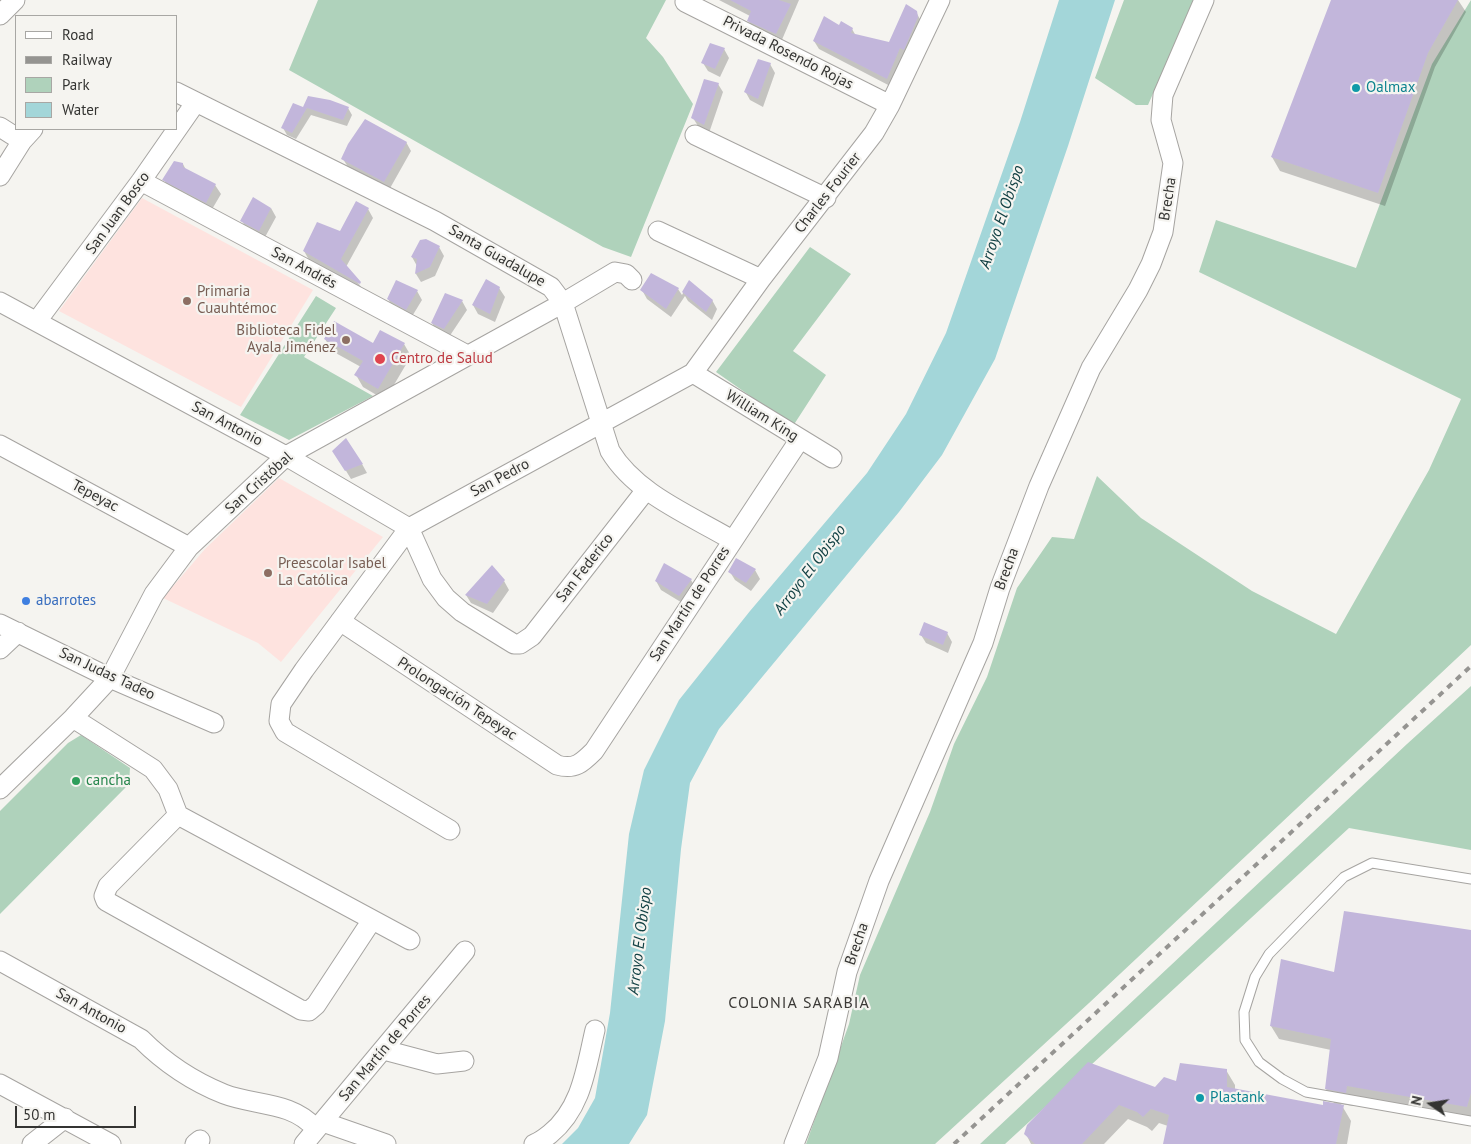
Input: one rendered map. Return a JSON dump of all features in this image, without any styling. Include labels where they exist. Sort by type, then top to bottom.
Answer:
[{"type":"street","points":[[0,15],[15,0]]},
{"type":"street","name":"Brecha","points":[[794,1144],[828,1058],[847,972],[879,881],[983,643],[1000,588],[1039,486],[1091,368],[1138,290],[1163,232],[1173,163],[1161,120],[1160,108],[1163,95],[1204,0]]},
{"type":"street","name":"Charles Fourier","points":[[693,373],[761,279],[826,198],[874,133],[890,105],[937,1]]},
{"type":"street","name":"Privada Rosendo Rojas","points":[[685,2],[890,105]]},
{"type":"street","name":"Santa Guadalupe","points":[[178,93],[435,221],[551,287],[563,303],[610,451],[618,463],[646,490],[732,540]]},
{"type":"street","name":"San Juan Bosco","points":[[178,128],[196,102]]},
{"type":"street","points":[[0,127],[28,135],[0,176]]},
{"type":"street","name":"San Juan Bosco","points":[[37,321],[177,130]]},
{"type":"street","points":[[695,135],[826,198]]},
{"type":"street","name":"San Andrés","points":[[141,181],[467,355]]},
{"type":"street","points":[[658,231],[761,279]]},
{"type":"street","name":"San Cristóbal","points":[[0,789],[73,718],[110,678],[154,594],[190,547],[286,456],[563,303],[615,272],[626,274],[632,280]]},
{"type":"street","name":"San Antonio","points":[[0,302],[286,456],[408,528]]},
{"type":"street","name":"San Pedro","points":[[450,830],[285,732],[279,721],[281,704],[408,528],[693,373]]},
{"type":"street","name":"William King","points":[[693,373],[832,458]]},
{"type":"street","name":"San Martín de Porres","points":[[576,766],[594,750],[800,439]]},
{"type":"street","name":"Tepeyac","points":[[0,444],[190,547]]},
{"type":"street","name":"San Federico","points":[[408,528],[432,579],[446,598],[462,612],[508,642],[520,644],[532,636],[646,490]]},
{"type":"street","name":"Prolongación Tepeyac","points":[[340,621],[557,765],[568,768],[576,766]]},
{"type":"street","name":"San Judas Tadeo","points":[[0,624],[110,678],[214,723]]},
{"type":"street","points":[[0,649],[18,632]]},
{"type":"street","points":[[73,718],[153,769],[168,789],[178,815],[410,940]]},
{"type":"street","points":[[178,815],[108,886],[104,896],[106,901],[301,1010],[309,1011],[316,1005],[372,920]]},
{"type":"street","name":"San Martín de Porres","points":[[314,1135],[465,951]]},
{"type":"street","name":"San Antonio","points":[[0,960],[141,1039],[156,1054],[178,1069],[225,1094],[295,1112],[307,1119],[314,1135],[386,1144]]},
{"type":"street","points":[[534,1144],[558,1127],[572,1109],[582,1086],[595,1030]]},
{"type":"street","points":[[384,1050],[437,1064],[464,1061]]},
{"type":"street","points":[[0,1084],[111,1144]]},
{"type":"street","points":[[32,1144],[65,1118]]},
{"type":"lane","points":[[1471,878],[1372,863],[1344,877],[1268,954],[1255,977],[1244,1012],[1245,1040],[1259,1062],[1282,1079],[1306,1092],[1471,1121]]},
{"type":"shaded area","name":"Primaria Cuauhtémoc","points":[[142,198],[313,290],[241,407],[59,311]]},
{"type":"shaded area","name":"Preescolar Isabel La Católica","points":[[279,478],[383,537],[281,662],[258,643],[163,598],[205,549]]},
{"type":"green space","points":[[318,0],[666,0],[646,38],[663,57],[693,104],[631,257],[603,247],[289,70]]},
{"type":"green space","points":[[1124,0],[1194,0],[1148,105],[1136,105],[1095,78]]},
{"type":"green space","points":[[1471,0],[1471,645],[1089,1003],[935,1144],[806,1144],[849,1024],[860,975],[930,812],[954,744],[987,677],[1017,588],[1052,537],[1074,539],[1097,476],[1141,518],[1252,591],[1336,634],[1429,470],[1461,399],[1199,272],[1216,220],[1356,268],[1432,64]]},
{"type":"green space","points":[[810,247],[851,274],[793,351],[826,375],[793,426],[716,372]]},
{"type":"green space","points":[[316,296],[336,308],[304,357],[373,396],[289,440],[240,415]]},
{"type":"green space","points":[[1471,686],[1471,850],[1349,828],[1005,1144],[980,1144],[1407,744]]},
{"type":"green space","points":[[81,735],[130,768],[129,784],[0,914],[0,811],[68,743]]},
{"type":"water","name":"Arroyo El Obispo","points":[[1059,0],[1115,0],[1068,146],[995,359],[942,455],[899,512],[719,729],[690,783],[681,849],[665,1021],[647,1115],[629,1144],[562,1144],[578,1128],[595,1098],[610,1013],[629,834],[644,770],[679,700],[750,611],[867,473],[906,414],[946,333],[1020,122]]},
{"type":"building","points":[[730,0],[779,0],[791,4],[776,34],[747,21],[751,11]]},
{"type":"building","name":"Oalmax","points":[[1331,0],[1458,0],[1428,53],[1378,193],[1271,157]]},
{"type":"building","points":[[906,4],[917,11],[918,17],[904,50],[900,48],[887,79],[813,41],[824,16],[839,25],[841,21],[853,28],[851,33],[889,42]]},
{"type":"building","points":[[710,43],[725,48],[715,69],[701,63]]},
{"type":"building","points":[[758,59],[771,63],[758,99],[744,92]]},
{"type":"building","points":[[704,79],[719,83],[704,125],[691,118]]},
{"type":"building","points":[[308,96],[330,100],[349,107],[343,120],[307,108],[292,133],[281,128],[293,103],[303,107]]},
{"type":"building","points":[[365,119],[407,142],[384,182],[341,159],[348,144]]},
{"type":"building","points":[[174,161],[183,163],[183,167],[216,184],[206,203],[162,180]]},
{"type":"building","points":[[253,197],[271,208],[259,231],[240,221]]},
{"type":"building","points":[[356,201],[369,208],[341,259],[361,282],[360,284],[303,251],[317,222],[340,231]]},
{"type":"building","points":[[426,239],[440,246],[430,267],[415,274],[417,259],[411,257],[420,240]]},
{"type":"building","points":[[651,273],[679,288],[666,309],[640,290]]},
{"type":"building","points":[[486,279],[500,287],[490,314],[472,305]]},
{"type":"building","points":[[396,280],[418,290],[406,310],[387,299]]},
{"type":"building","points":[[689,280],[713,300],[706,312],[682,292]]},
{"type":"building","points":[[445,293],[463,300],[444,329],[431,323]]},
{"type":"building","name":"Centro de Salud","points":[[334,321],[373,343],[380,330],[405,343],[378,389],[354,375],[363,361],[324,339]]},
{"type":"building","points":[[346,438],[363,464],[345,471],[332,451]]},
{"type":"building","points":[[736,558],[756,569],[746,583],[728,572]]},
{"type":"building","points":[[664,563],[692,579],[679,596],[655,581]]},
{"type":"building","points":[[492,565],[505,580],[487,604],[465,595]]},
{"type":"building","points":[[924,622],[948,632],[943,645],[919,635]]},
{"type":"building","points":[[1344,911],[1471,930],[1471,1093],[1467,1107],[1347,1086],[1346,1093],[1325,1089],[1331,1039],[1270,1026],[1281,959],[1334,972]]},
{"type":"building","points":[[1088,1062],[1155,1087],[1164,1077],[1176,1081],[1180,1063],[1227,1069],[1227,1087],[1323,1105],[1323,1101],[1344,1105],[1336,1144],[1163,1144],[1169,1115],[1151,1109],[1143,1117],[1137,1112],[1119,1105],[1082,1144],[1035,1144],[1024,1134],[1027,1125]]},
{"type":"railway","points":[[954,1144],[1471,666]]},
{"type":"place","name":"Oalmax","points":[[1356,88]]},
{"type":"place","name":"Primaria Cuauhtémoc","points":[[187,301]]},
{"type":"place","name":"Biblioteca Fidel Ayala Jiménez","points":[[346,340]]},
{"type":"place","name":"Centro de Salud","points":[[380,359]]},
{"type":"place","name":"Preescolar Isabel La Católica","points":[[268,573]]},
{"type":"place","name":"abarrotes","points":[[26,601]]},
{"type":"place","name":"cancha","points":[[76,781]]},
{"type":"place","name":"Plastank","points":[[1200,1098]]},
{"type":"district","name":"COLONIA SARABIA","points":[[799,1003]]}]
